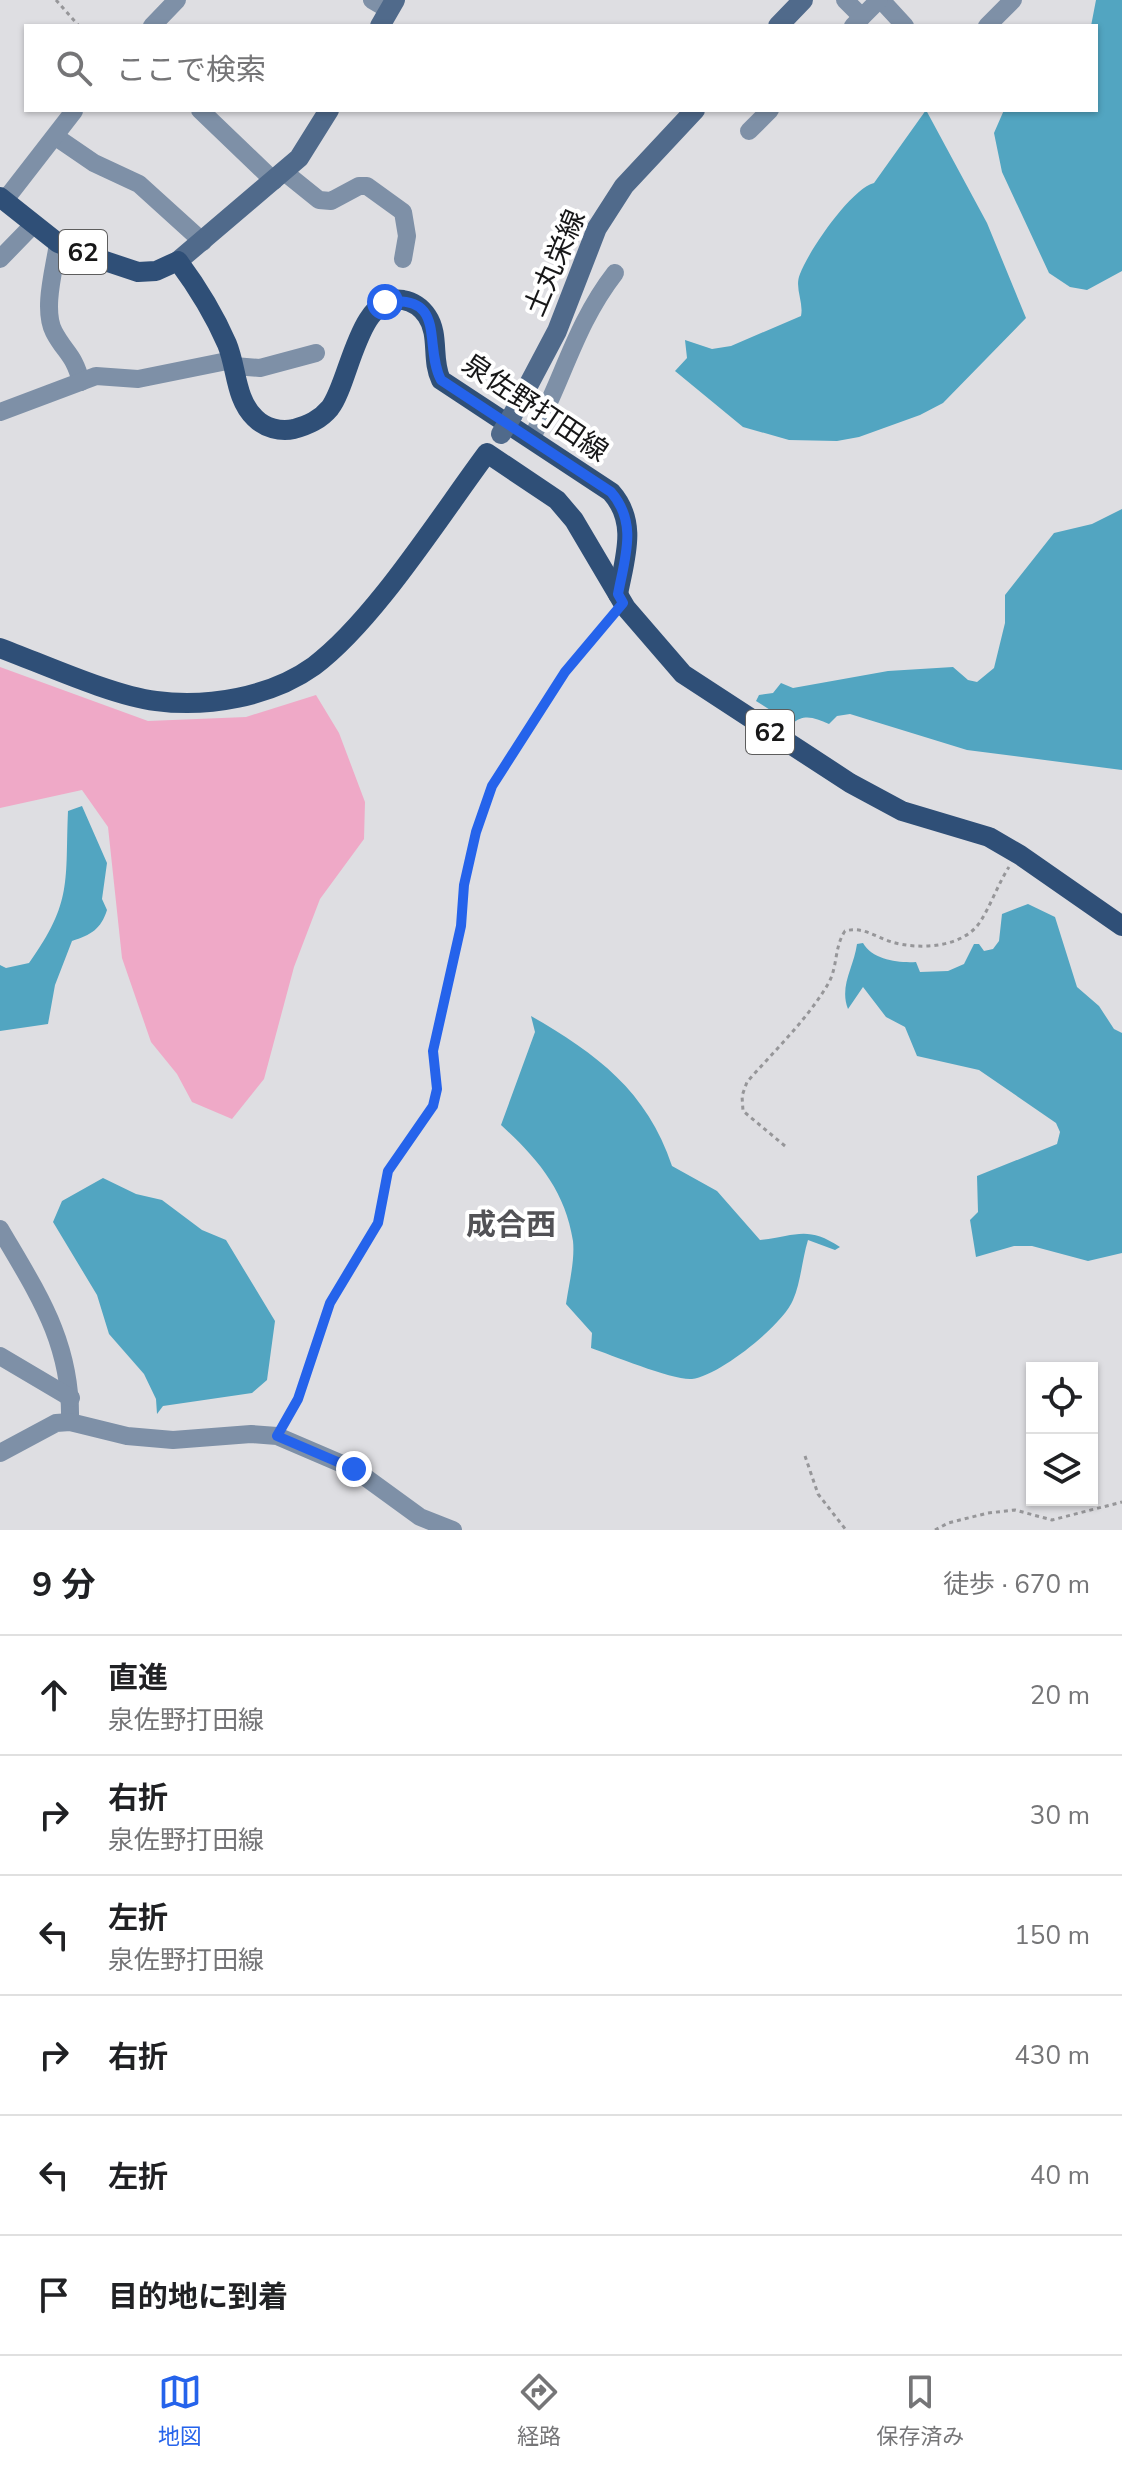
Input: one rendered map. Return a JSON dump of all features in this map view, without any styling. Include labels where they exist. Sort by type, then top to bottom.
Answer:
[{"type":"main road","points":[[780,24],[803,0]]},
{"type":"main road","points":[[178,261],[299,158],[328,112]]},
{"type":"main road","name":"土丸栄線","points":[[487,453],[512,416],[557,331],[597,228],[624,186],[693,112]]},
{"type":"main road","name":"62","points":[[2,198],[58,243],[138,272],[156,271],[178,261]]},
{"type":"main road","name":"泉佐野打田線","points":[[178,261],[204,295],[233,363],[242,398],[255,418],[285,431],[316,421],[338,393],[369,318],[385,302],[400,300],[417,304],[429,318],[434,332],[435,368],[441,380],[611,492],[621,503],[628,520],[621,599]]},
{"type":"main road","points":[[0,648],[152,701],[187,704],[225,700],[288,680],[313,666],[347,635],[386,589],[487,453]]},
{"type":"main road","name":"62","points":[[487,453],[557,500],[574,520],[621,599],[683,674],[850,783],[902,811],[989,837],[1122,926]]},
{"type":"street","points":[[154,24],[177,0]]},
{"type":"street","points":[[845,0],[858,21],[880,0],[903,24]]},
{"type":"street","points":[[989,24],[1008,2]]},
{"type":"street","points":[[2,198],[56,137],[73,112]]},
{"type":"street","points":[[202,112],[278,176],[319,200],[331,201],[359,186],[367,186],[403,212],[407,236],[403,259]]},
{"type":"street","points":[[749,131],[768,112]]},
{"type":"street","points":[[56,137],[94,163],[139,184],[203,242]]},
{"type":"street","points":[[0,259],[33,225]]},
{"type":"street","points":[[58,243],[49,318],[54,333],[75,359],[81,382]]},
{"type":"street","points":[[531,439],[553,399],[573,340],[590,305],[615,273]]},
{"type":"street","points":[[0,412],[96,376],[138,379],[233,363],[260,368],[316,353]]},
{"type":"street","points":[[0,1229],[60,1338],[71,1398],[70,1422]]},
{"type":"street","points":[[0,1356],[71,1398]]},
{"type":"street","points":[[0,1453],[56,1423],[70,1422],[127,1436],[173,1440],[251,1434],[277,1436],[354,1469],[420,1517],[453,1530]]},
{"type":"path","points":[[56,0],[77,24]]},
{"type":"path","points":[[277,1436],[298,1399],[330,1303],[378,1223],[388,1171],[433,1106],[437,1089],[433,1051],[461,926],[464,885],[476,832],[492,786],[565,672],[621,599]]},
{"type":"path","points":[[785,1146],[743,1111],[742,1096],[747,1082],[827,986],[837,966],[839,941],[845,931],[857,928],[915,947],[941,945],[973,931],[1017,853]]},
{"type":"path","points":[[805,1456],[818,1494],[846,1530]]},
{"type":"path","points":[[935,1530],[948,1523],[988,1513],[1015,1510],[1052,1520],[1122,1502]]},
{"type":"shaded area","points":[[0,667],[148,721],[246,717],[316,695],[339,733],[365,802],[364,839],[320,899],[294,967],[264,1079],[232,1119],[192,1102],[177,1074],[151,1042],[122,958],[108,827],[82,790],[0,808]]},
{"type":"water","points":[[1096,0],[1122,0],[1122,271],[1087,290],[1070,287],[1049,273],[1002,172],[994,133],[1003,112],[1098,112],[1098,24],[1091,24]]},
{"type":"water","points":[[927,112],[987,223],[1026,318],[943,403],[920,415],[859,437],[837,441],[789,440],[743,427],[675,371],[687,358],[685,340],[712,349],[731,346],[801,316],[798,279],[812,250],[854,196],[874,183]]},
{"type":"water","points":[[1122,509],[1122,770],[967,750],[850,714],[837,716],[829,724],[805,718],[792,724],[756,701],[759,695],[773,693],[781,683],[793,688],[888,671],[953,667],[968,680],[977,682],[994,668],[1005,623],[1005,595],[1054,533],[1092,524]]},
{"type":"water","points":[[82,806],[107,863],[102,899],[107,910],[94,930],[72,941],[55,985],[48,1024],[0,1031],[0,965],[6,968],[29,963],[53,923],[64,890],[68,811]]},
{"type":"water","points":[[1028,904],[1055,917],[1077,987],[1099,1006],[1114,1029],[1122,1033],[1122,1253],[1088,1261],[1032,1246],[1014,1246],[976,1257],[970,1220],[978,1212],[977,1176],[1057,1144],[1060,1132],[1056,1123],[979,1070],[917,1056],[905,1027],[886,1017],[863,987],[848,1009],[846,1001],[846,984],[857,944],[863,943],[867,949],[886,959],[916,962],[920,972],[948,971],[964,964],[974,944],[979,944],[984,951],[993,949],[999,941],[1002,914]]},
{"type":"water","points":[[531,1016],[577,1045],[617,1077],[649,1116],[672,1166],[717,1191],[760,1240],[810,1234],[840,1247],[835,1250],[808,1240],[796,1293],[787,1310],[749,1348],[718,1369],[704,1376],[684,1379],[591,1348],[592,1333],[566,1304],[573,1241],[563,1206],[548,1176],[501,1125],[535,1032]]},
{"type":"water","points":[[103,1178],[136,1194],[162,1200],[202,1230],[226,1240],[275,1321],[267,1380],[252,1393],[163,1406],[157,1414],[156,1399],[144,1374],[109,1334],[97,1295],[53,1222],[62,1201]]},
{"type":"district","name":"成合西","points":[[511,1225]]},
{"type":"route","points":[[354,1469],[277,1436],[298,1399],[314,1343],[330,1303],[378,1223],[388,1171],[433,1106],[437,1089],[433,1051],[461,926],[464,885],[476,832],[492,786],[565,672],[623,603],[618,594],[628,544],[628,520],[621,503],[611,492],[441,380],[435,368],[434,332],[429,318],[417,304],[400,300],[385,302]]}]
